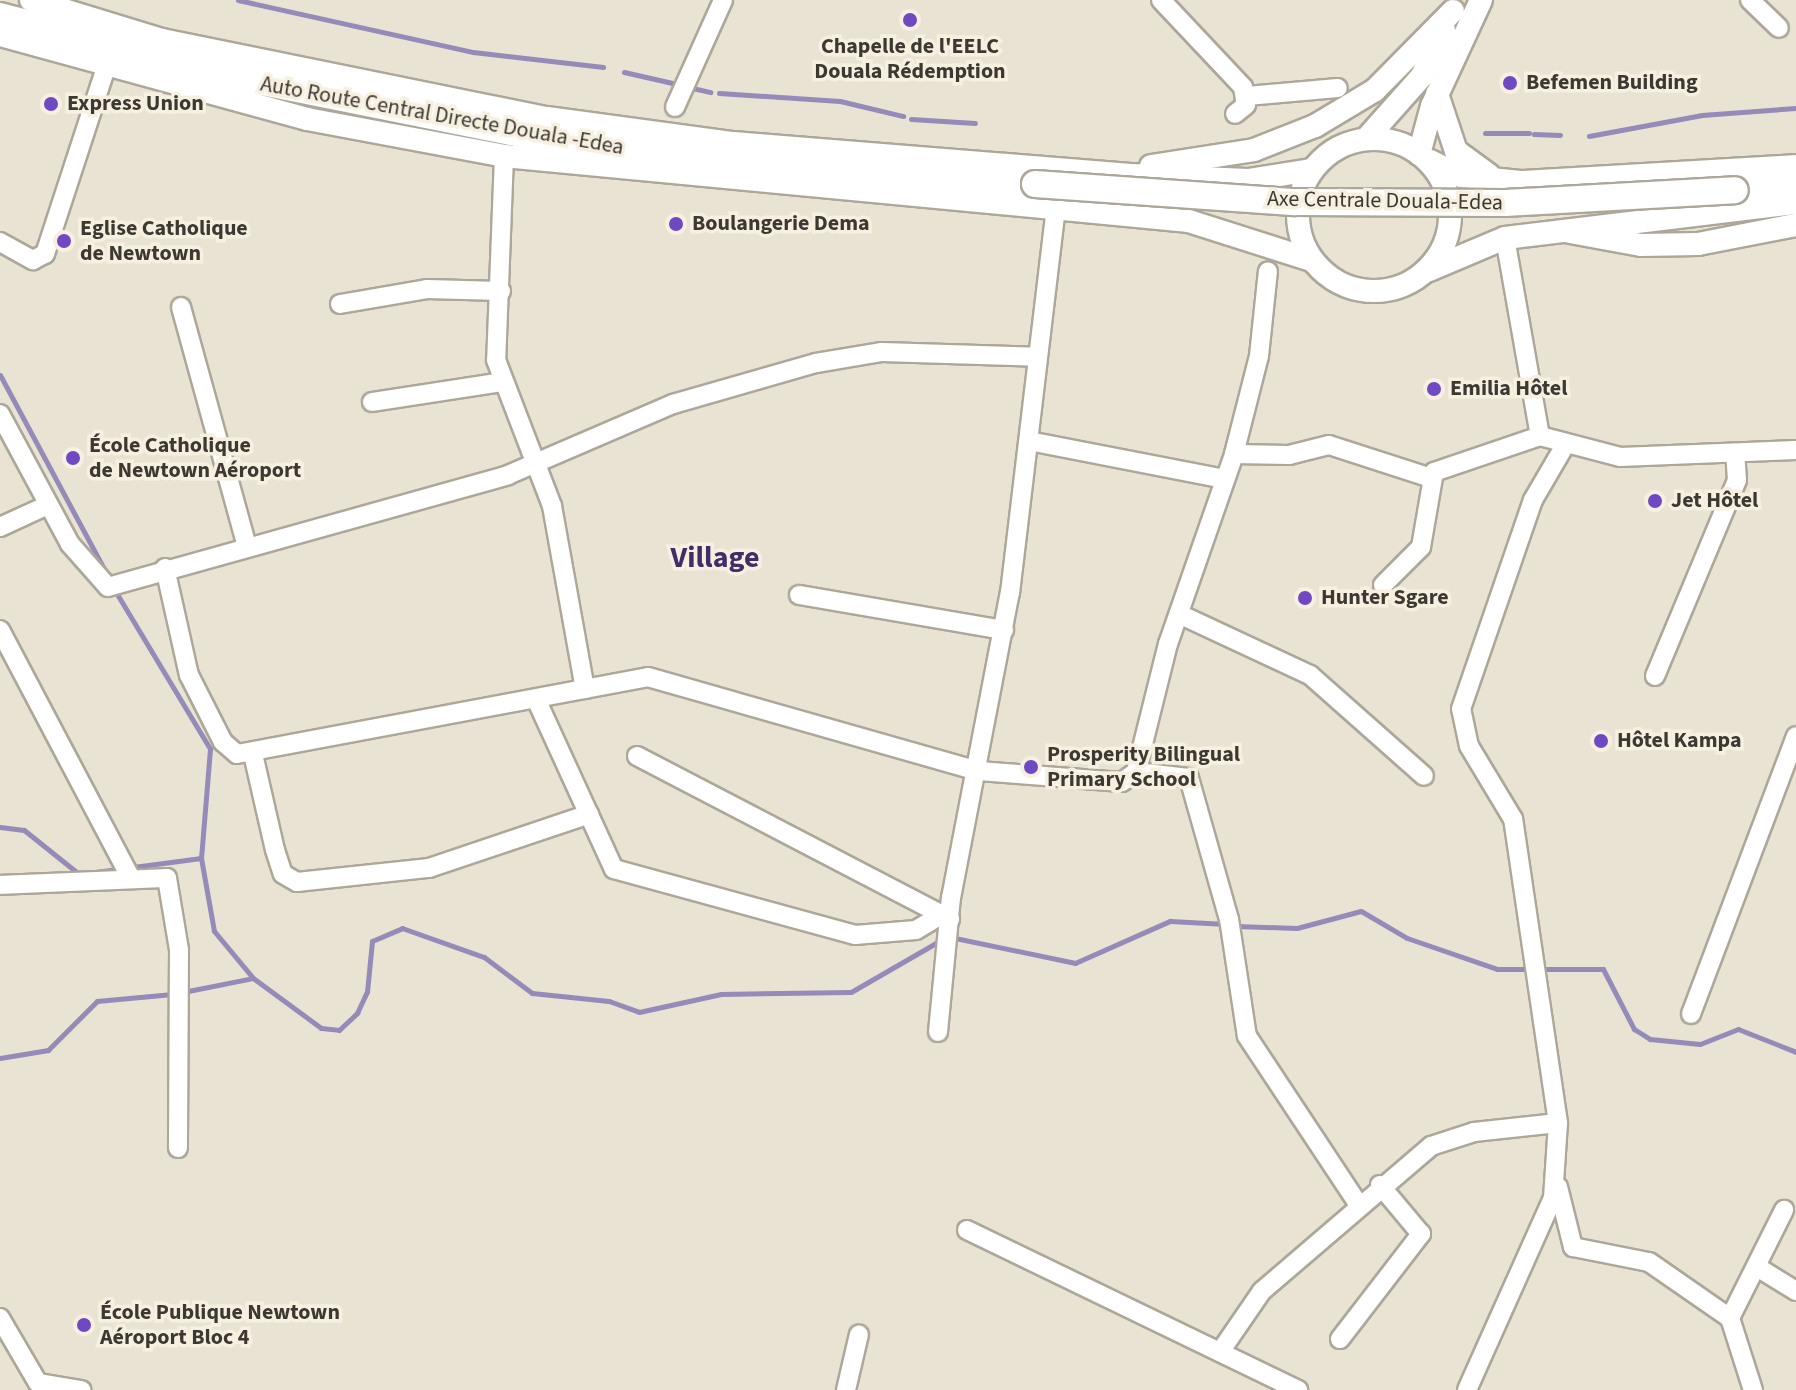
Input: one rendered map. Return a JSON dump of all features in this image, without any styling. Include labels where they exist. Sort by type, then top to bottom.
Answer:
[{"type":"highway","name":"Auto Route Central Directe Douala -Edea","points":[[0,16],[213,72],[550,140],[1035,184]]},
{"type":"highway","name":"Axe Centrale Douala-Edea","points":[[1035,184],[1295,202],[1505,203],[1796,186]]},
{"type":"main road","points":[[31,0],[162,40],[547,118],[733,143],[1110,173],[1248,180],[1312,170]]},
{"type":"main road","points":[[1422,156],[1437,94],[1481,0]]},
{"type":"main road","points":[[1110,173],[1254,150],[1315,126],[1375,90],[1456,6]]},
{"type":"main road","points":[[1311,260],[1297,215],[1312,170],[1336,149],[1366,139],[1422,76],[1456,6]]},
{"type":"main road","points":[[0,35],[106,67],[307,119],[504,156],[1214,225],[1311,260],[1335,281],[1365,291],[1397,288],[1424,272],[1505,238],[1557,229],[1796,203]]},
{"type":"main road","points":[[1437,94],[1456,151],[1505,181]]},
{"type":"main road","points":[[1366,139],[1422,156],[1461,176],[1505,181],[1796,166]]},
{"type":"main road","points":[[1422,156],[1444,184],[1450,215],[1443,246],[1424,272]]},
{"type":"main road","points":[[1557,229],[1611,242],[1683,244],[1796,225]]},
{"type":"street","points":[[675,107],[723,0]]},
{"type":"street","points":[[1161,0],[1247,96]]},
{"type":"street","points":[[1750,0],[1779,28]]},
{"type":"street","points":[[0,242],[33,260],[45,254],[106,67]]},
{"type":"street","points":[[1247,96],[1338,88]]},
{"type":"street","points":[[1235,114],[1247,96]]},
{"type":"street","points":[[504,156],[501,291],[494,344],[502,382],[537,464],[562,547],[585,689]]},
{"type":"street","points":[[938,1032],[949,939],[946,917],[979,771],[1004,630],[1056,210]]},
{"type":"street","points":[[1505,238],[1540,436]]},
{"type":"street","points":[[165,568],[189,675],[229,750],[253,754],[648,677],[678,681],[979,771],[1122,782],[1136,772],[1179,614],[1234,454],[1259,356],[1268,271]]},
{"type":"street","points":[[340,304],[427,289],[501,291]]},
{"type":"street","points":[[181,307],[247,547]]},
{"type":"street","points":[[0,414],[48,505],[99,583],[121,584],[165,568],[537,464],[673,404],[816,363],[882,352],[1037,357]]},
{"type":"street","points":[[372,402],[502,382]]},
{"type":"street","points":[[1383,585],[1421,547],[1431,478],[1438,469],[1540,436],[1564,447],[1635,458],[1796,450]]},
{"type":"street","points":[[1029,441],[1225,479]]},
{"type":"street","points":[[1234,454],[1289,455],[1329,445],[1431,478]]},
{"type":"street","points":[[1564,447],[1533,500],[1461,709],[1469,746],[1513,819],[1558,1123],[1558,1184],[1573,1247],[1649,1262],[1730,1318],[1753,1390]]},
{"type":"street","points":[[1655,676],[1737,480],[1735,454]]},
{"type":"street","points":[[0,527],[48,505]]},
{"type":"street","points":[[799,595],[1004,630]]},
{"type":"street","points":[[1179,614],[1310,675],[1424,776]]},
{"type":"street","points":[[0,630],[131,878]]},
{"type":"street","points":[[536,699],[589,814],[608,866],[707,900],[855,935],[916,930],[946,917]]},
{"type":"street","points":[[1691,1014],[1796,736]]},
{"type":"street","points":[[253,754],[283,874],[297,882],[429,868],[589,814]]},
{"type":"street","points":[[637,756],[946,917]]},
{"type":"street","points":[[1136,772],[1189,778],[1232,930],[1247,1036],[1358,1204]]},
{"type":"street","points":[[0,885],[160,875],[172,886],[180,995],[178,1148]]},
{"type":"street","points":[[1220,1352],[1262,1291],[1380,1185],[1450,1137],[1558,1123]]},
{"type":"street","points":[[1467,1390],[1558,1184]]},
{"type":"street","points":[[1340,1339],[1421,1234],[1380,1185]]},
{"type":"street","points":[[1730,1318],[1784,1210]]},
{"type":"street","points":[[967,1230],[1298,1390]]},
{"type":"street","points":[[1757,1267],[1796,1291]]},
{"type":"street","points":[[0,1318],[38,1386],[81,1390]]},
{"type":"street","points":[[846,1390],[859,1334]]},
{"type":"waterway","points":[[238,0],[473,52],[603,67]]},
{"type":"waterway","points":[[624,72],[677,84]]},
{"type":"waterway","points":[[688,87],[710,92]]},
{"type":"waterway","points":[[719,93],[840,101],[903,116]]},
{"type":"waterway","points":[[1589,136],[1702,115],[1796,108]]},
{"type":"waterway","points":[[911,119],[975,123]]},
{"type":"waterway","points":[[1485,133],[1529,133]]},
{"type":"waterway","points":[[1534,134],[1560,135]]},
{"type":"waterway","points":[[0,375],[106,573]]},
{"type":"waterway","points":[[114,589],[210,749],[201,858],[214,931],[253,978],[321,1028],[339,1030],[357,1013],[367,992],[372,941],[402,928],[484,957],[532,993],[609,1001],[639,1012],[721,994],[851,992],[941,940]]},
{"type":"waterway","points":[[0,827],[24,830],[79,874]]},
{"type":"waterway","points":[[88,873],[201,858]]},
{"type":"waterway","points":[[1236,926],[1297,928],[1361,911],[1407,938],[1497,969],[1603,969],[1634,1029],[1650,1039],[1700,1044],[1738,1029],[1796,1052]]},
{"type":"waterway","points":[[950,937],[1075,963],[1170,921],[1226,924]]},
{"type":"waterway","points":[[183,992],[253,978]]},
{"type":"waterway","points":[[0,1058],[48,1050],[97,1001],[173,994]]},
{"type":"place","name":"Chapelle de l'EELC Douala Rédemption","points":[[910,20]]},
{"type":"place","name":"Befemen Building","points":[[1510,83]]},
{"type":"place","name":"Express Union","points":[[51,104]]},
{"type":"place","name":"Boulangerie Dema","points":[[676,224]]},
{"type":"place","name":"Eglise Catholique de Newtown","points":[[64,241]]},
{"type":"place","name":"Emilia Hôtel","points":[[1434,389]]},
{"type":"place","name":"École Catholique de Newtown Aéroport","points":[[73,458]]},
{"type":"place","name":"Jet Hôtel","points":[[1655,501]]},
{"type":"place","name":"Hunter Sgare","points":[[1305,598]]},
{"type":"place","name":"Hôtel Kampa","points":[[1601,741]]},
{"type":"place","name":"Prosperity Bilingual Primary School","points":[[1031,767]]},
{"type":"place","name":"École Publique Newtown Aéroport Bloc 4","points":[[84,1325]]},
{"type":"district","name":"Village","points":[[715,558]]}]
